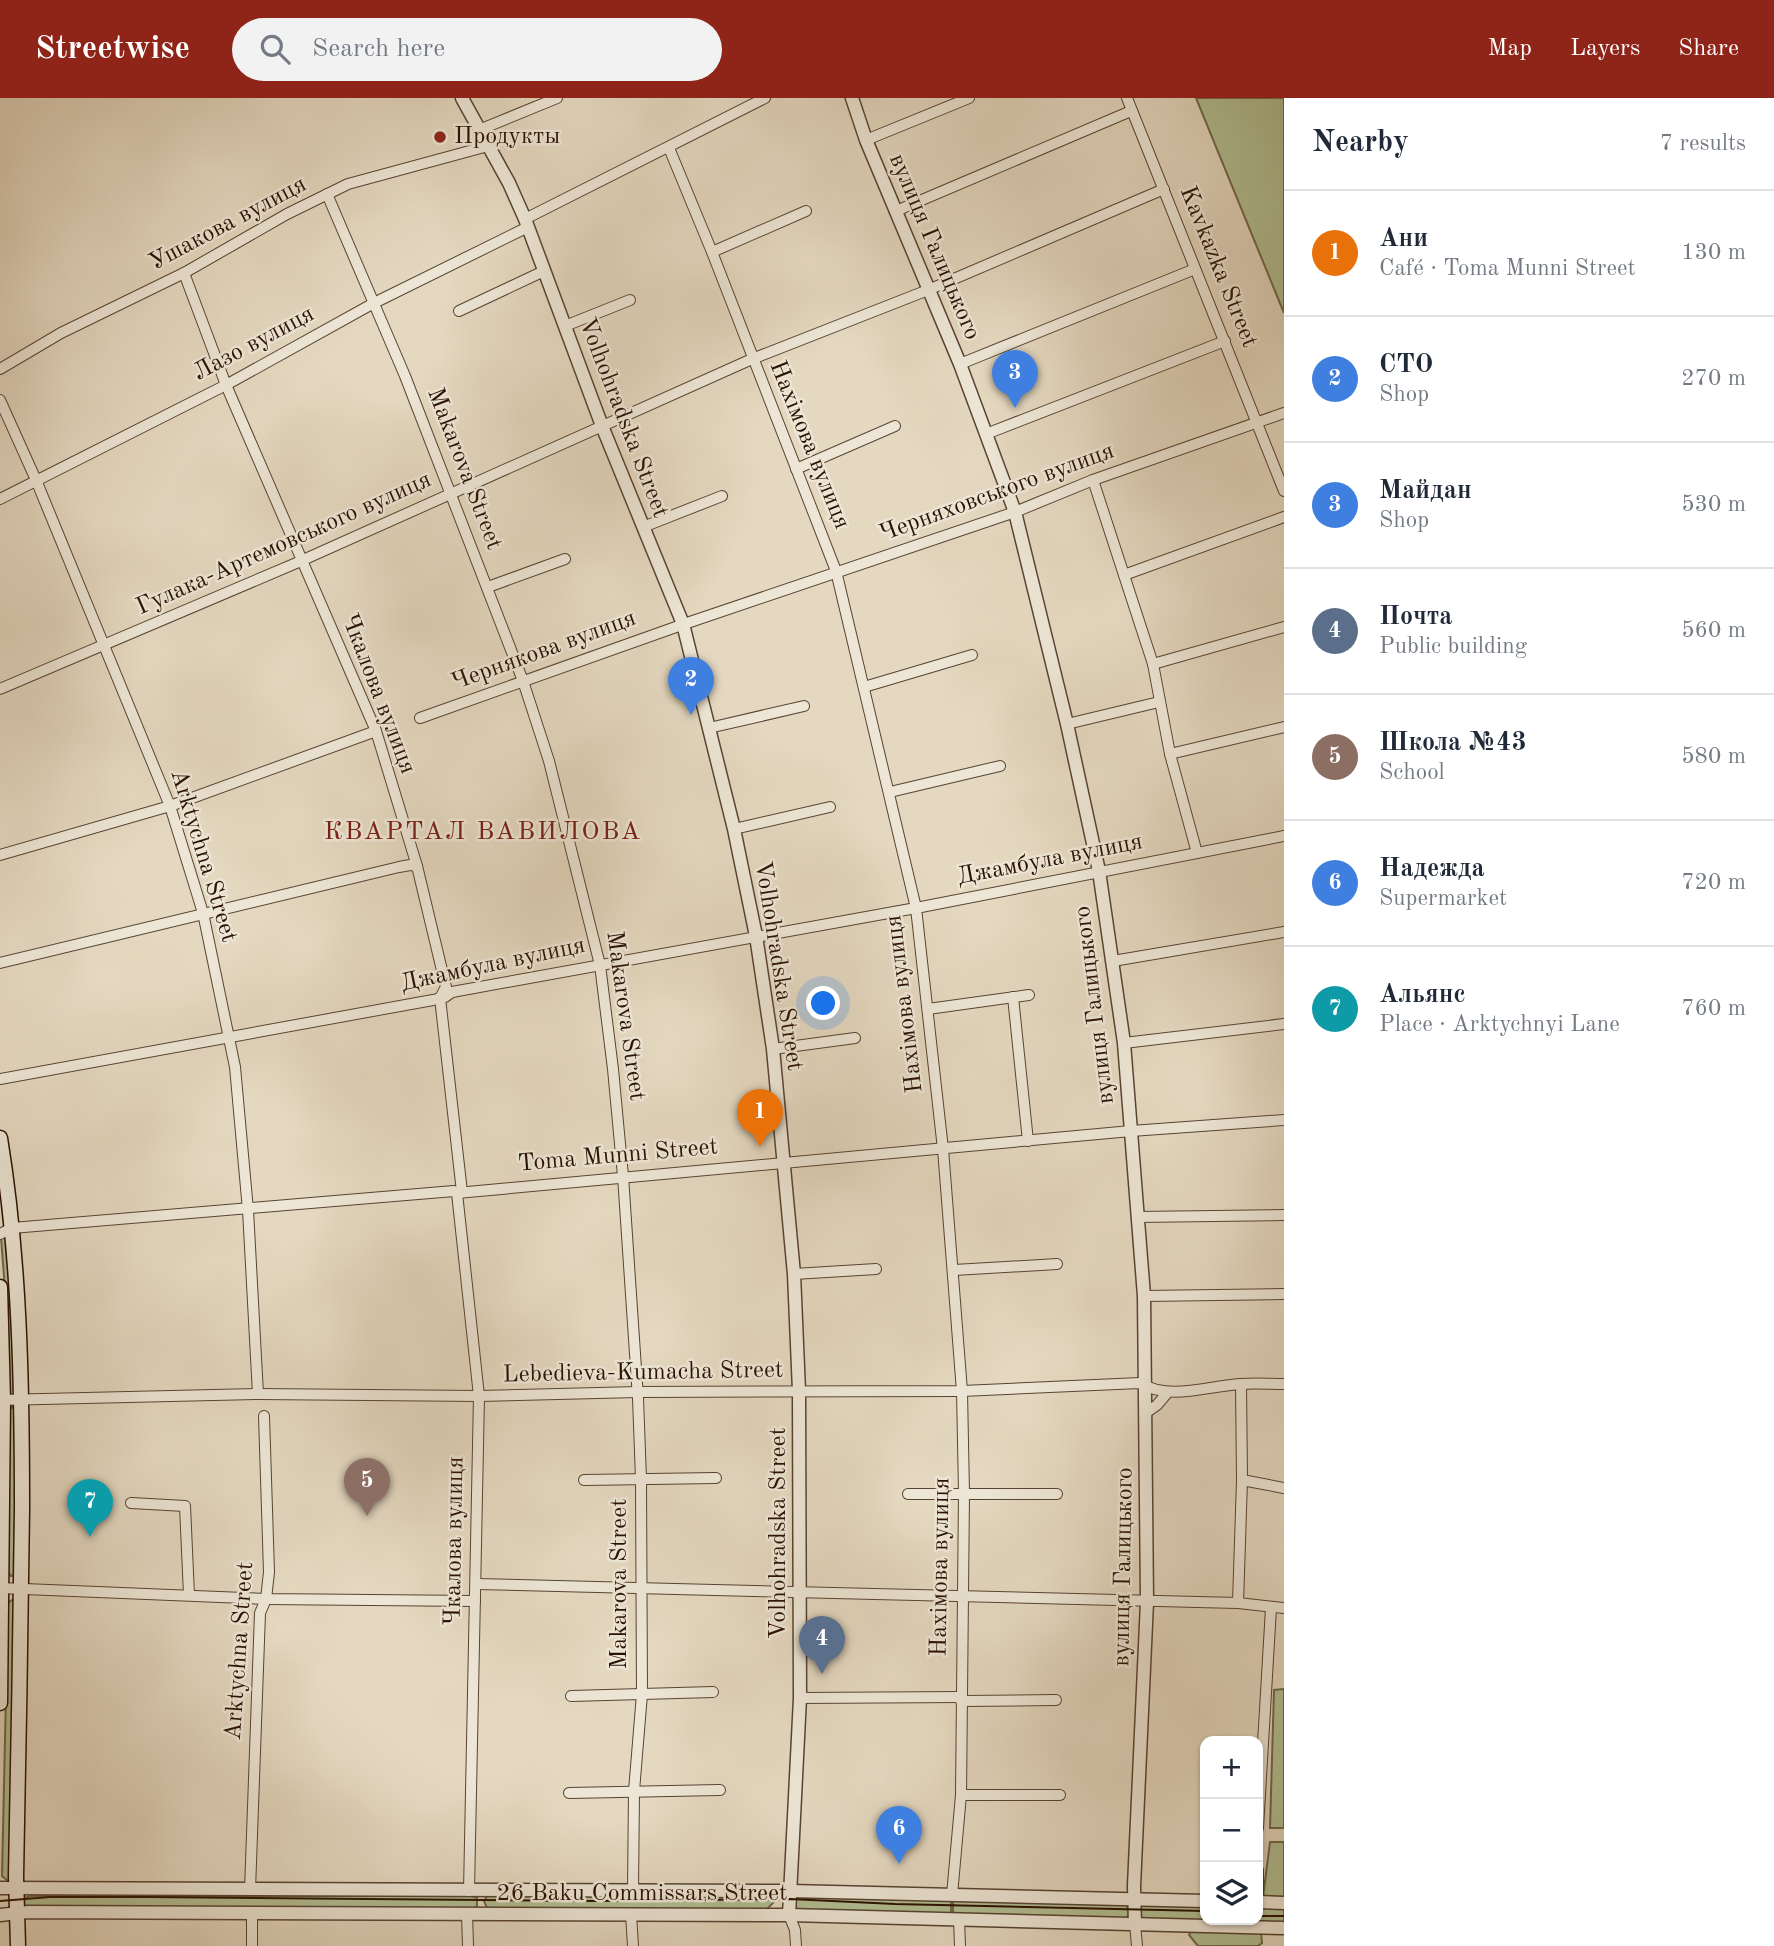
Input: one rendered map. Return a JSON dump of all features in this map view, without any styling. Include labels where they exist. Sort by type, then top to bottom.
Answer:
[{"type":"main road","points":[[0,1138],[6,1231],[19,1310],[22,1401],[16,1888],[18,1946]]},
{"type":"main road","points":[[0,1287],[0,1703]]},
{"type":"street","name":"Volhohradska Street","points":[[462,98],[509,183],[527,223],[602,426],[683,624],[734,829],[756,936],[773,1049],[784,1162],[794,1274],[799,1391],[800,1698],[789,1915]]},
{"type":"street","points":[[479,130],[557,98]]},
{"type":"street","name":"Лазо вулиця","points":[[0,499],[226,385],[374,303],[765,98]]},
{"type":"street","name":"вулиця Галицького","points":[[852,98],[866,140],[960,364],[1015,512],[1067,724],[1099,871],[1113,961],[1124,1043],[1144,1296],[1147,1412],[1147,1602],[1134,1886],[1137,1946]]},
{"type":"street","points":[[866,140],[970,98]]},
{"type":"street","name":"Kavkazka Street","points":[[1127,98],[1284,491]]},
{"type":"street","points":[[896,211],[1132,111]]},
{"type":"street","name":"Ушакова вулиця","points":[[0,369],[61,333],[184,273],[286,214],[348,184],[488,146]]},
{"type":"street","name":"Нахімова вулиця","points":[[669,148],[836,571],[916,908],[943,1149],[962,1391],[964,1493],[961,1795],[953,1895]]},
{"type":"street","name":"Гулака-Артемовського вулиця","points":[[0,689],[301,561],[752,359],[929,290],[1164,188]]},
{"type":"street","name":"Makarova Street","points":[[327,194],[452,493],[523,681],[549,761],[600,965],[623,1176],[638,1392],[642,1693],[634,1791],[633,1890]]},
{"type":"street","points":[[712,252],[806,211]]},
{"type":"street","points":[[960,364],[1195,269]]},
{"type":"street","points":[[459,311],[544,271]]},
{"type":"street","name":"Чкалова вулиця","points":[[184,273],[226,385],[376,731],[417,866],[446,987],[440,998],[479,1396],[475,1601],[475,1891]]},
{"type":"street","points":[[565,326],[630,300]]},
{"type":"street","points":[[986,434],[1225,341]]},
{"type":"street","name":"Arktychna Street","points":[[0,400],[36,480],[170,806],[204,913],[234,1067],[248,1210],[258,1394]]},
{"type":"street","name":"Черняховського вулиця","points":[[683,624],[1015,512],[1093,480],[1284,413]]},
{"type":"street","points":[[796,469],[895,426]]},
{"type":"street","points":[[1093,480],[1153,664],[1170,754],[1196,853]]},
{"type":"street","points":[[643,527],[722,496]]},
{"type":"street","points":[[1124,575],[1284,517]]},
{"type":"street","points":[[488,587],[565,559]]},
{"type":"street","name":"Чернякова вулиця","points":[[420,718],[683,624]]},
{"type":"street","points":[[1153,664],[1284,627]]},
{"type":"street","points":[[864,687],[972,655]]},
{"type":"street","points":[[1067,724],[1159,702]]},
{"type":"street","points":[[709,728],[804,706]]},
{"type":"street","points":[[1170,754],[1284,727]]},
{"type":"street","points":[[0,855],[170,806],[376,731]]},
{"type":"street","points":[[890,792],[1000,766]]},
{"type":"street","points":[[734,829],[830,807]]},
{"type":"street","name":"Джамбула вулиця","points":[[0,1079],[440,998],[452,992],[916,908],[1284,836]]},
{"type":"street","points":[[0,964],[410,864],[417,866]]},
{"type":"street","points":[[1113,961],[1284,932]]},
{"type":"street","points":[[928,1009],[1028,995]]},
{"type":"street","points":[[1013,997],[1028,1141]]},
{"type":"street","points":[[1124,1043],[1284,1024]]},
{"type":"street","points":[[773,1049],[855,1038]]},
{"type":"street","name":"Toma Munni Street","points":[[6,1231],[1131,1131],[1284,1120]]},
{"type":"street","points":[[1137,1217],[1284,1215]]},
{"type":"street","points":[[954,1270],[1056,1264]]},
{"type":"street","points":[[794,1274],[876,1269]]},
{"type":"street","points":[[1144,1296],[1284,1294]]},
{"type":"street","name":"Lebedieva-Kumacha Street","points":[[1,1401],[258,1394],[479,1396],[638,1392],[962,1391],[1140,1383],[1168,1392],[1241,1384],[1284,1384]]},
{"type":"street","points":[[1238,1603],[1242,1480],[1241,1384]]},
{"type":"street","points":[[1147,1412],[1168,1392]]},
{"type":"street","name":"Arktychna Street","points":[[250,1889],[260,1613],[266,1599],[269,1572],[264,1416]]},
{"type":"street","points":[[584,1480],[716,1478]]},
{"type":"street","points":[[1242,1480],[1284,1488]]},
{"type":"street","points":[[908,1494],[1057,1494]]},
{"type":"street","points":[[131,1503],[185,1506],[189,1595]]},
{"type":"street","points":[[476,1584],[1238,1603],[1284,1608]]},
{"type":"street","points":[[1,1588],[266,1599],[475,1601]]},
{"type":"street","points":[[1260,1799],[1271,1608]]},
{"type":"street","points":[[571,1696],[713,1692]]},
{"type":"street","points":[[800,1698],[1056,1700]]},
{"type":"street","points":[[569,1793],[720,1790]]},
{"type":"street","points":[[961,1795],[1060,1795]]},
{"type":"street","name":"26 Baku Commissars Street","points":[[0,1888],[790,1891],[1200,1901]]},
{"type":"street","points":[[475,1891],[481,1914]]},
{"type":"street","points":[[1263,1902],[1284,1903]]},
{"type":"street","points":[[252,1913],[252,1946]]},
{"type":"street","name":"26 Baku Commissars Street","points":[[0,1914],[789,1915],[1284,1928]]},
{"type":"street","points":[[467,1914],[468,1946]]},
{"type":"street","points":[[631,1914],[633,1946]]},
{"type":"street","points":[[789,1915],[795,1930],[796,1946]]},
{"type":"street","points":[[959,1919],[960,1946]]},
{"type":"green space","points":[[1196,98],[1284,98],[1284,313]]},
{"type":"green space","points":[[8,1234],[15,1396],[9,1394],[1,1238]]},
{"type":"green space","points":[[12,1407],[16,1408],[15,1575],[11,1576],[7,1570],[9,1411]]},
{"type":"green space","points":[[15,1600],[8,1881],[2,1876],[8,1603]]},
{"type":"green space","points":[[1284,1689],[1284,1828],[1270,1828],[1274,1690]]},
{"type":"green space","points":[[1270,1842],[1284,1842],[1284,1897],[1263,1897]]},
{"type":"green space","points":[[802,1895],[951,1899],[951,1914],[802,1911],[796,1909],[796,1898]]},
{"type":"green space","points":[[30,1896],[472,1896],[477,1898],[477,1907],[23,1907],[22,1899]]},
{"type":"green space","points":[[487,1896],[767,1897],[774,1902],[766,1910],[487,1908],[484,1901]]},
{"type":"green space","points":[[953,1899],[1126,1904],[1130,1913],[1126,1919],[953,1914]]},
{"type":"green space","points":[[1141,1905],[1200,1906],[1200,1921],[1140,1919]]},
{"type":"green space","points":[[1263,1908],[1284,1908],[1284,1923],[1263,1922]]},
{"type":"green space","points":[[1192,1930],[1261,1932],[1262,1943],[1258,1946],[1198,1946],[1189,1935]]},
{"type":"tram line","points":[[0,1901],[50,1897],[593,1901],[790,1899],[1200,1911]]},
{"type":"tram line","points":[[1263,1916],[1284,1916]]},
{"type":"place","name":"Продукты","points":[[440,137]]},
{"type":"place","name":"Майдан","points":[[1015,408]]},
{"type":"place","name":"СТО","points":[[691,715]]},
{"type":"place","name":"Ани","points":[[760,1147]]},
{"type":"place","name":"Школа №43","points":[[367,1516]]},
{"type":"place","name":"Альянс","points":[[90,1537]]},
{"type":"place","name":"Почта","points":[[822,1674]]},
{"type":"place","name":"Надежда","points":[[899,1864]]},
{"type":"district","name":"КВАРТАЛ ВАВИЛОВА","points":[[483,832]]}]
